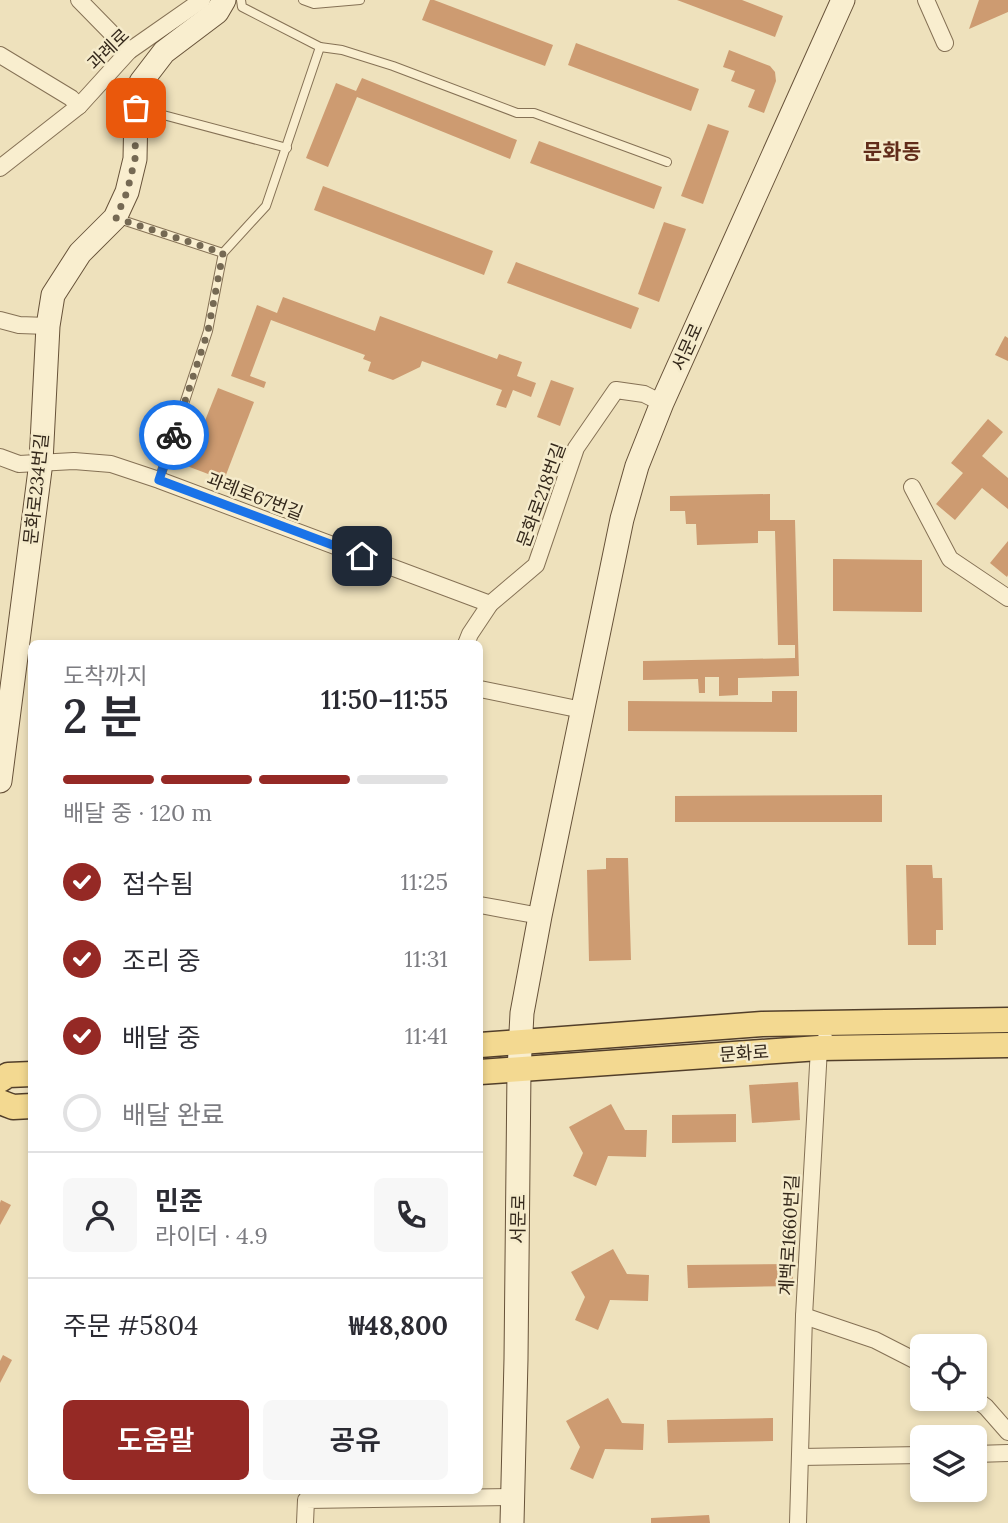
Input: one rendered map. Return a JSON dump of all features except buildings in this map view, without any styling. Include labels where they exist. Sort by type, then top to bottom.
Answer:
[{"type":"main road","name":"문화로234번길","points":[[0,781],[7,682],[41,462],[48,326],[53,295],[80,253],[116,218],[127,192],[135,159],[136,108],[141,82],[164,52],[217,12],[224,0]]},
{"type":"main road","name":"서문로","points":[[512,1523],[522,1013],[622,519],[637,466],[662,403],[843,0]]},
{"type":"main road","name":"문화로","points":[[483,1045],[762,1024],[1008,1020]]},
{"type":"main road","name":"문화로","points":[[483,1073],[819,1048],[1008,1045]]},
{"type":"main road","points":[[0,1080],[8,1075],[28,1074]]},
{"type":"main road","points":[[0,1102],[13,1107],[28,1106]]},
{"type":"street","points":[[79,0],[129,51]]},
{"type":"street","name":"과례로","points":[[0,168],[79,106],[129,51],[202,0]]},
{"type":"street","points":[[926,0],[945,43]]},
{"type":"street","points":[[0,55],[71,98],[79,106]]},
{"type":"street","points":[[0,320],[19,325],[48,326]]},
{"type":"street","name":"문화로218번길","points":[[468,640],[490,604],[536,565],[576,448],[616,390],[644,394],[662,403]]},
{"type":"street","name":"과례로67번길","points":[[0,457],[19,464],[74,461],[111,464],[490,604]]},
{"type":"street","points":[[912,488],[950,559],[1008,598]]},
{"type":"street","points":[[483,690],[582,710]]},
{"type":"street","points":[[483,906],[540,916]]},
{"type":"street","points":[[819,1048],[839,1022]]},
{"type":"street","name":"계백로1660번길","points":[[798,1523],[804,1317],[819,1048]]},
{"type":"street","points":[[804,1317],[875,1340],[910,1358]]},
{"type":"street","points":[[987,1408],[1008,1432]]},
{"type":"street","points":[[987,1454],[1008,1454]]},
{"type":"street","points":[[800,1457],[910,1455]]},
{"type":"street","points":[[305,1523],[306,1500],[513,1497]]},
{"type":"lane","points":[[241,0],[242,7],[320,47],[342,50],[393,66],[517,113],[534,113],[667,162]]},
{"type":"lane","points":[[303,0],[314,4],[360,0]]},
{"type":"lane","points":[[159,480],[208,331],[223,253],[266,206],[320,47]]},
{"type":"lane","points":[[136,108],[287,148]]},
{"type":"lane","points":[[116,218],[223,253]]},
{"type":"way so far","points":[[136,108],[135,159],[127,192],[116,218],[223,253],[208,331],[174,435]]},
{"type":"district","name":"문화동","points":[[892,151]]},
{"type":"route","points":[[174,435],[159,480],[362,556]]}]
